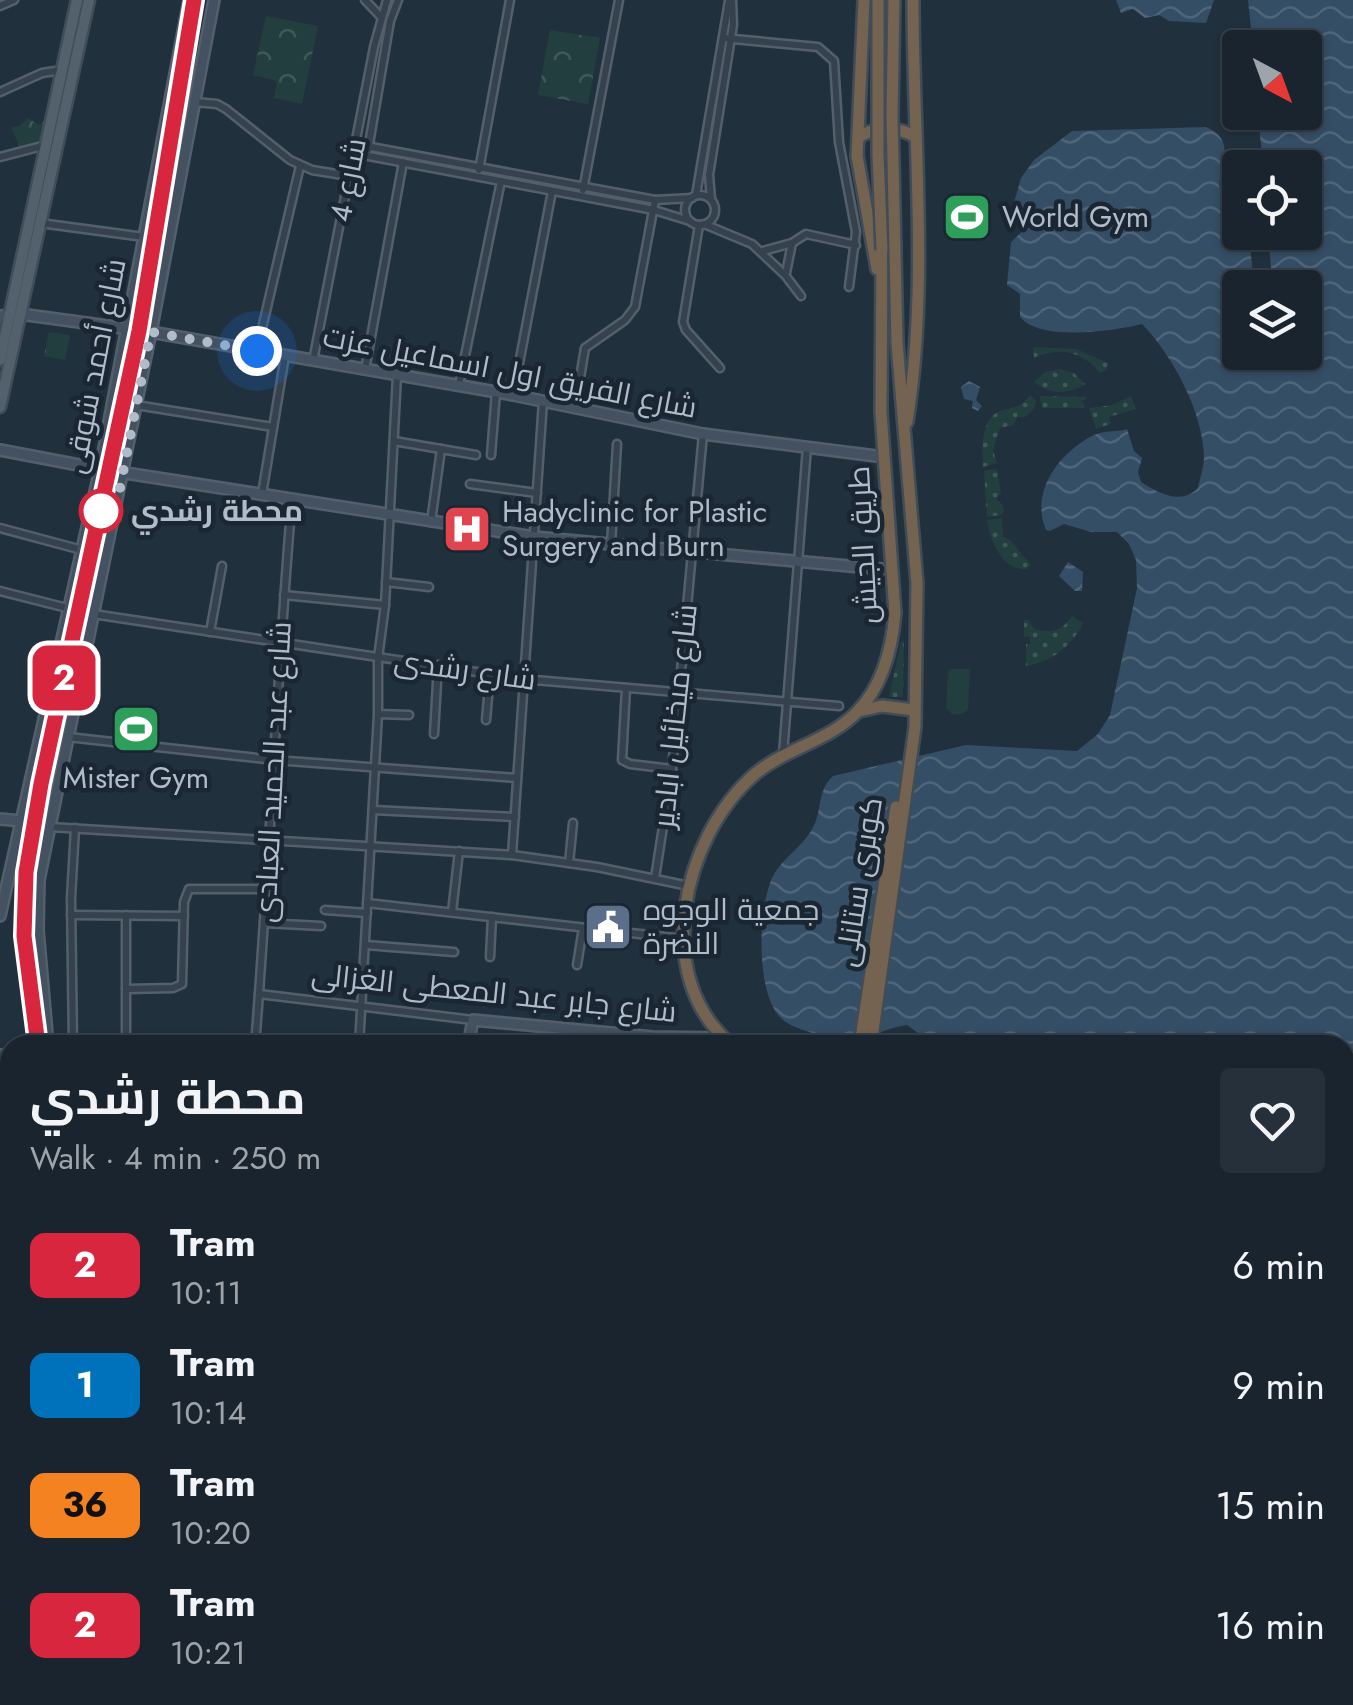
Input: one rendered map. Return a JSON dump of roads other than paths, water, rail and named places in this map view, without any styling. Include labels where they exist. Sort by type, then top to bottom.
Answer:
[{"type":"highway","points":[[864,0],[857,156],[881,292]]},
{"type":"highway","name":"طريق الجيش","points":[[723,1035],[696,1001],[687,971],[685,940],[690,886],[700,854],[723,811],[750,778],[783,754],[838,728],[859,711],[877,684],[893,638],[884,457],[878,0]]},
{"type":"highway","name":"طريق الجيش","points":[[894,0],[892,114],[898,343],[917,583],[912,728]]},
{"type":"highway","points":[[906,431],[913,379],[917,252],[913,0]]},
{"type":"highway","points":[[858,138],[869,131],[902,130],[914,136]]},
{"type":"highway","points":[[859,711],[882,706],[914,710]]},
{"type":"highway","name":"كوبرى ستانلى","points":[[862,1035],[912,728]]},
{"type":"highway","name":"كوبرى ستانلى","points":[[872,1035],[912,728]]},
{"type":"main road","points":[[0,360],[77,0]]},
{"type":"main road","points":[[0,406],[10,315],[40,223],[90,0]]},
{"type":"street","points":[[0,4],[14,0]]},
{"type":"street","name":"شارع أحمد شوقى","points":[[0,911],[100,469],[189,0]]},
{"type":"street","name":"شارع أحمد شوقى","points":[[47,1035],[37,913],[50,827],[214,0]]},
{"type":"street","points":[[365,0],[390,22]]},
{"type":"street","name":"شارع 4","points":[[313,361],[380,16],[387,0]]},
{"type":"street","name":"شارع 4","points":[[367,156],[390,22],[398,0]]},
{"type":"street","points":[[478,172],[510,0]]},
{"type":"street","points":[[583,192],[619,0]]},
{"type":"street","points":[[720,368],[683,322],[702,225],[715,214],[709,175],[731,0]]},
{"type":"street","points":[[727,38],[818,47],[830,55],[837,68],[839,142],[856,245],[849,287]]},
{"type":"street","points":[[690,220],[686,206],[694,196],[727,38]]},
{"type":"street","points":[[0,92],[62,70]]},
{"type":"street","points":[[195,102],[226,109],[300,166],[349,176]]},
{"type":"street","points":[[355,144],[424,162],[583,192],[690,220],[745,240],[786,274],[801,296]]},
{"type":"street","points":[[0,157],[46,145]]},
{"type":"street","points":[[353,153],[424,162]]},
{"type":"street","points":[[365,370],[403,162]]},
{"type":"street","points":[[257,351],[300,166]]},
{"type":"street","points":[[478,172],[501,181],[552,190],[669,202],[694,196],[711,199]]},
{"type":"street","points":[[459,386],[501,181]]},
{"type":"street","points":[[513,395],[552,190]]},
{"type":"street","points":[[576,408],[585,348],[625,320],[635,308],[655,200]]},
{"type":"street","points":[[40,223],[146,237]]},
{"type":"street","points":[[762,252],[792,243],[806,234],[856,245]]},
{"type":"street","points":[[786,274],[792,243]]},
{"type":"street","name":"شارع الفريق اول اسماعيل عزت","points":[[10,315],[151,332],[544,400],[702,434],[884,457]]},
{"type":"street","points":[[262,494],[285,356]]},
{"type":"street","points":[[361,1035],[378,658],[398,375]]},
{"type":"street","points":[[491,455],[496,392]]},
{"type":"street","points":[[512,856],[544,400]]},
{"type":"street","points":[[136,406],[273,427]]},
{"type":"street","name":"شارع ميخائيل ابادير","points":[[655,878],[672,769],[702,434]]},
{"type":"street","points":[[394,441],[476,455]]},
{"type":"street","points":[[611,546],[618,444]]},
{"type":"street","points":[[783,754],[807,448]]},
{"type":"street","points":[[0,450],[534,537],[892,570]]},
{"type":"street","points":[[431,522],[442,450]]},
{"type":"street","points":[[470,484],[537,493]]},
{"type":"street","name":"شارع عبد الحميد العبادى","points":[[256,1035],[279,644],[292,500]]},
{"type":"street","points":[[0,528],[83,550]]},
{"type":"street","points":[[210,632],[222,566]]},
{"type":"street","points":[[386,582],[429,587]]},
{"type":"street","points":[[0,591],[70,609]]},
{"type":"street","points":[[284,595],[384,605]]},
{"type":"street","name":"شارع رشدى","points":[[94,614],[523,680],[839,706]]},
{"type":"street","points":[[434,734],[438,665]]},
{"type":"street","points":[[486,720],[490,675]]},
{"type":"street","points":[[626,688],[622,760],[672,769]]},
{"type":"street","points":[[378,714],[409,716]]},
{"type":"street","points":[[68,737],[275,760],[518,778]]},
{"type":"street","points":[[373,810],[515,816]]},
{"type":"street","points":[[0,818],[22,821]]},
{"type":"street","points":[[569,862],[573,823]]},
{"type":"street","points":[[50,827],[460,851],[569,862],[690,886]]},
{"type":"street","points":[[73,1035],[71,914],[75,828]]},
{"type":"street","points":[[452,912],[460,851]]},
{"type":"street","points":[[126,990],[180,986],[184,978],[184,894],[192,887],[266,888]]},
{"type":"street","points":[[368,903],[685,940]]},
{"type":"street","points":[[325,910],[367,914]]},
{"type":"street","points":[[71,914],[184,916]]},
{"type":"street","points":[[126,915],[126,1035]]},
{"type":"street","points":[[490,957],[492,917]]},
{"type":"street","points":[[264,922],[320,926]]},
{"type":"street","points":[[577,965],[583,928]]},
{"type":"street","points":[[366,945],[454,952]]},
{"type":"street","name":"شارع جابر عبد المعطى الغزالى","points":[[259,994],[601,1035]]},
{"type":"street","points":[[470,1035],[473,1020]]},
{"type":"water","points":[[1116,0],[1214,0],[1206,23],[1169,21],[1159,15],[1145,18],[1133,9],[1121,13]]},
{"type":"water","points":[[1248,0],[1353,0],[1353,1035],[920,1035],[907,1025],[874,1035],[824,1035],[788,1023],[773,1007],[763,972],[762,930],[767,892],[780,865],[811,831],[824,788],[833,776],[966,745],[1077,751],[1098,734],[1110,715],[1137,588],[1136,560],[1129,544],[1117,532],[1091,532],[1064,524],[1046,530],[1042,516],[1044,489],[1058,464],[1095,435],[1127,429],[1134,451],[1142,458],[1138,472],[1141,482],[1178,497],[1198,488],[1204,457],[1192,404],[1165,352],[1142,324],[1060,332],[1030,325],[1020,317],[1020,294],[1007,285],[1011,242],[1029,225],[1013,206],[1021,178],[1034,160],[1072,131],[1206,127],[1219,136],[1224,146],[1220,181],[1222,250],[1251,250],[1252,270],[1222,270],[1222,370],[1322,370],[1322,270],[1271,270],[1269,250],[1322,250],[1322,150],[1261,150],[1260,130],[1322,130],[1322,30],[1251,30]]},
{"type":"water","points":[[969,381],[980,387],[976,400],[982,406],[978,411],[972,408],[973,401],[964,399],[961,387]]},
{"type":"water","points":[[1068,562],[1083,572],[1082,591],[1075,591],[1059,576]]},
{"type":"tram line","name":"2","points":[[37,1035],[24,936],[26,872],[41,784],[139,331],[194,0]]},
{"type":"place","name":"World Gym","points":[[967,217]]},
{"type":"place","name":"محطة رشدي","points":[[101,511]]},
{"type":"place","name":"Hadyclinic for Plastic Surgery and Burn","points":[[467,529]]},
{"type":"place","name":"Mister Gym","points":[[136,729]]},
{"type":"place","name":"جمعية الوجوه النضرة","points":[[608,927]]}]
